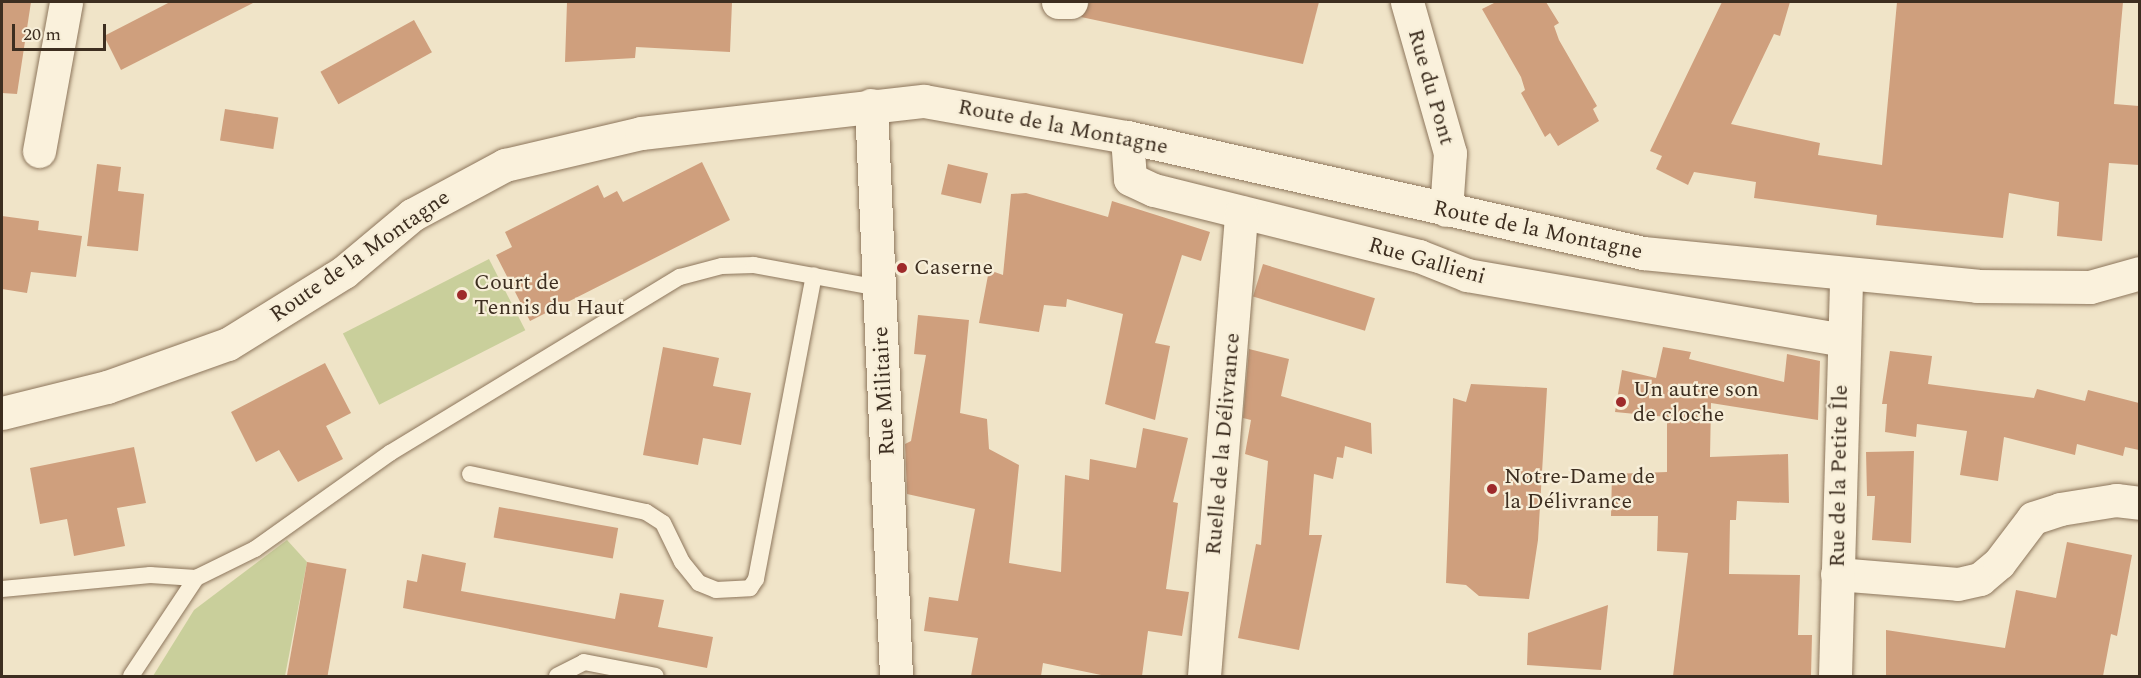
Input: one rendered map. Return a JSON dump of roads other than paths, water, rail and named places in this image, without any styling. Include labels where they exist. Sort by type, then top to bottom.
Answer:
[{"type":"street","points":[[39,152],[66,2]]},
{"type":"street","points":[[1058,2],[1071,2]]},
{"type":"street","name":"Rue du Pont","points":[[1407,2],[1450,153],[1446,210]]},
{"type":"street","name":"Route de la Montagne","points":[[2,413],[158,371],[228,344],[344,272],[412,215],[505,165],[641,133],[871,105],[924,101],[1127,137],[1643,253],[1846,276],[1977,286],[2090,287],[2139,273]]},
{"type":"street","name":"Rue Militaire","points":[[871,105],[896,676]]},
{"type":"street","name":"Rue Gallieni","points":[[1127,137],[1125,164],[1130,178],[1140,186],[1419,256],[1467,275],[1843,340]]},
{"type":"street","name":"Ruelle de la Délivrance","points":[[1204,676],[1241,212]]},
{"type":"street","name":"Rue de la Petite Île","points":[[1835,676],[1846,276]]},
{"type":"street","name":"Route de la Montagne","points":[[2,402],[41,404]]},
{"type":"street","points":[[1837,574],[1958,584],[1980,579],[1999,563],[2033,518],[2060,509],[2116,500],[2139,503]]},
{"type":"lane","points":[[2,589],[150,575],[196,578],[255,549],[390,453],[680,277],[722,266],[754,265],[879,288]]},
{"type":"lane","points":[[470,474],[646,512],[663,523],[682,562],[699,583],[716,590],[750,588],[756,579],[814,275]]},
{"type":"lane","points":[[131,676],[196,578]]},
{"type":"lane","points":[[557,676],[584,662],[656,676]]},
{"type":"place","name":"Caserne","points":[[902,268]]},
{"type":"place","name":"Court de Tennis du Haut","points":[[462,295]]},
{"type":"place","name":"Un autre son de cloche","points":[[1621,402]]},
{"type":"place","name":"Notre-Dame de la Délivrance","points":[[1492,489]]}]
